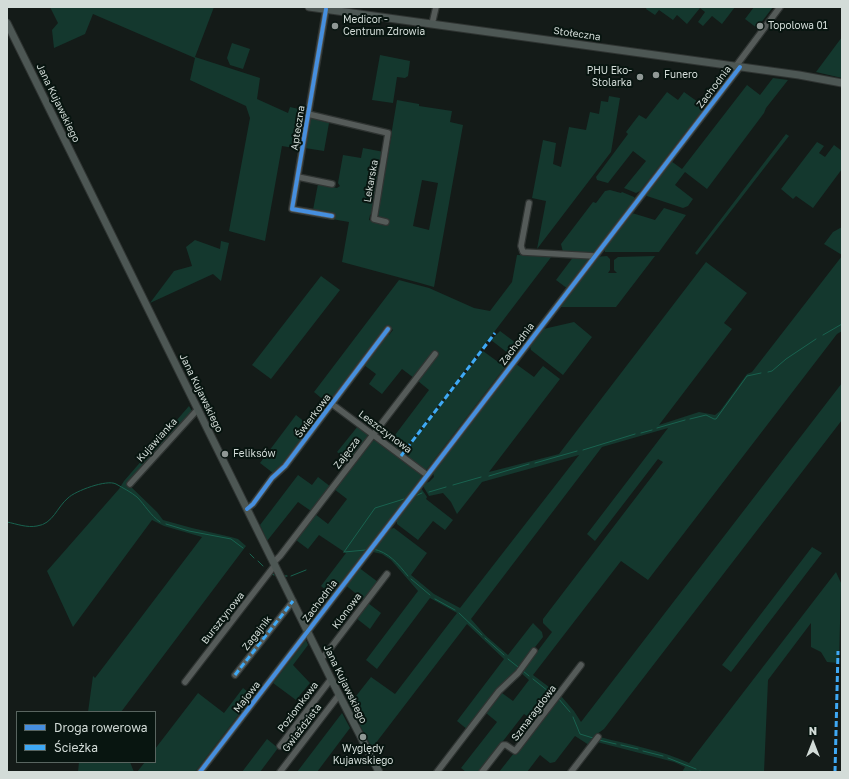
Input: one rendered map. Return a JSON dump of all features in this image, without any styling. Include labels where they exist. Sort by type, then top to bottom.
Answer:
[{"type":"main road","name":"Stołeczna","points":[[309,7],[738,66],[842,83]]},
{"type":"main road","name":"Jana Kujawskiego","points":[[7,23],[307,631],[379,772]]},
{"type":"street","points":[[432,24],[436,7]]},
{"type":"street","name":"Zachodnia","points":[[307,631],[594,256],[738,66],[780,7]]},
{"type":"street","name":"Apteczna","points":[[326,9],[292,209],[332,216]]},
{"type":"street","name":"Lekarska","points":[[308,114],[388,133],[374,220],[386,222]]},
{"type":"street","points":[[298,177],[332,184]]},
{"type":"street","points":[[529,202],[521,251],[527,253],[594,256]]},
{"type":"street","name":"Świerkowa","points":[[247,509],[253,504],[272,478],[285,466],[388,329]]},
{"type":"street","name":"Zajęcza","points":[[274,564],[435,354]]},
{"type":"street","name":"Leszczynowa","points":[[332,404],[427,475]]},
{"type":"street","name":"Kujawianka","points":[[130,484],[198,409]]},
{"type":"street","name":"Bursztynowa","points":[[185,682],[274,564]]},
{"type":"street","name":"Klonowa","points":[[321,658],[326,654],[387,574]]},
{"type":"street","name":"Zagajnik","points":[[234,675],[293,601]]},
{"type":"street","name":"Majowa","points":[[200,772],[307,631]]},
{"type":"street","points":[[437,772],[499,691],[518,673],[534,652]]},
{"type":"street","name":"Szmaragdowa","points":[[482,772],[503,744],[515,751],[516,750],[581,666]]},
{"type":"street","name":"Poziomkowa","points":[[280,746],[331,679]]},
{"type":"street","name":"Gwiaździsta","points":[[280,772],[339,695]]},
{"type":"street","points":[[570,772],[598,737]]},
{"type":"green space","points":[[50,7],[214,7],[195,57],[260,78],[257,99],[288,113],[290,107],[303,110],[307,108],[305,117],[303,117],[304,120],[300,149],[282,146],[265,241],[229,231],[250,118],[246,106],[190,80],[195,58],[93,14],[85,34],[54,48],[52,30],[58,23]]},
{"type":"green space","points":[[647,7],[735,7],[722,24],[712,16],[703,26],[698,22],[705,12],[700,8],[687,24],[677,15],[673,20],[659,10],[655,15],[646,9]]},
{"type":"green space","points":[[754,7],[773,7],[757,28],[745,19]]},
{"type":"green space","points":[[842,37],[842,78],[816,72]]},
{"type":"green space","points":[[232,43],[250,49],[243,69],[230,65],[227,58]]},
{"type":"green space","points":[[380,55],[410,61],[408,76],[405,78],[397,77],[393,103],[372,100]]},
{"type":"green space","points":[[773,78],[788,80],[707,189],[685,172],[675,185],[693,199],[688,206],[683,208],[647,196],[646,193],[671,161],[682,169],[747,85],[760,95]]},
{"type":"green space","points":[[667,92],[678,100],[684,92],[705,107],[640,191],[636,193],[624,188],[646,161],[633,151],[608,183],[597,180],[596,177],[628,134],[626,132],[639,115],[646,119]]},
{"type":"green space","points":[[609,96],[620,98],[611,152],[537,249],[546,201],[532,198],[543,140],[556,143],[553,164],[561,167],[569,127],[586,130],[590,112],[599,114],[601,101],[608,102]]},
{"type":"green space","points":[[397,100],[419,104],[419,106],[452,111],[450,122],[463,125],[434,287],[342,262],[349,222],[332,219],[334,217],[313,210],[318,184],[337,188],[340,186],[338,183],[343,155],[361,158],[363,148],[384,152],[373,213],[370,215],[369,220],[386,225],[377,214]],"holes":[[[422,180],[438,183],[429,230],[413,226]]]},
{"type":"green space","points":[[312,118],[329,123],[324,151],[305,148],[309,121]]},
{"type":"green space","points":[[786,134],[789,136],[697,255],[695,253]]},
{"type":"green space","points":[[817,142],[824,146],[819,153],[825,157],[834,145],[842,151],[842,169],[813,208],[796,196],[793,199],[781,189]]},
{"type":"green space","points":[[610,190],[622,192],[634,197],[635,199],[594,253],[563,252],[561,244],[593,202],[596,203],[605,191]]},
{"type":"green space","points":[[664,208],[686,215],[659,252],[605,252],[604,249],[632,213],[655,220]]},
{"type":"green space","points":[[842,227],[842,255],[824,244],[833,232]]},
{"type":"green space","points":[[195,240],[220,249],[221,241],[229,243],[221,281],[213,274],[150,303],[174,271],[192,266],[186,247]]},
{"type":"green space","points":[[517,255],[552,256],[402,453],[389,443],[429,390],[418,381],[438,355],[435,351],[414,378],[402,369],[382,394],[369,384],[376,374],[364,365],[386,335],[389,335],[393,330],[387,325],[383,333],[327,406],[326,402],[314,392],[399,280],[429,288],[474,308],[490,311],[512,282]]},
{"type":"green space","points":[[574,256],[589,257],[590,260],[568,289],[556,280]]},
{"type":"green space","points":[[607,256],[610,259],[610,270],[608,273],[617,273],[614,270],[614,260],[618,257],[655,256],[616,307],[557,307],[595,257]]},
{"type":"green space","points":[[842,256],[842,331],[837,334],[648,580],[621,561],[533,675],[557,693],[534,723],[533,720],[524,714],[479,772],[466,772],[461,768],[497,722],[486,713],[502,693],[513,701],[529,680],[521,673],[552,632],[543,623],[543,619],[663,462],[658,459],[595,541],[587,534],[668,428],[602,447],[471,619],[485,635],[508,655],[533,623],[542,632],[543,637],[468,730],[457,721],[504,659],[467,624],[372,748],[349,705],[371,677],[395,694],[457,613],[430,598],[377,669],[366,660],[418,591],[391,560],[382,554],[373,552],[390,529],[394,528],[427,553],[411,575],[434,594],[460,608],[579,455],[482,482],[457,514],[451,502],[443,493],[429,496],[423,486],[434,477],[433,473],[516,364],[534,377],[543,366],[560,379],[489,472],[559,454],[706,262],[747,293],[724,323],[732,329],[659,425],[699,412],[715,415],[720,411],[747,374],[752,372]]},
{"type":"green space","points":[[321,276],[340,290],[271,379],[252,365]]},
{"type":"green space","points":[[574,322],[592,337],[563,375],[531,350],[530,346],[539,335],[539,330]]},
{"type":"green space","points":[[500,331],[520,346],[513,357],[491,340]]},
{"type":"green space","points":[[483,351],[505,367],[427,469],[423,469],[405,455],[405,451]]},
{"type":"green space","points":[[842,383],[842,420],[604,729],[597,734],[589,745],[575,736],[555,762],[550,763],[540,755],[527,772],[499,772],[514,753],[516,754],[561,696],[581,722]]},
{"type":"green space","points":[[189,406],[192,411],[128,484],[157,512],[163,520],[238,539],[246,546],[122,711],[88,711],[93,676],[95,678],[202,537],[164,526],[152,520],[73,627],[47,571],[119,489],[124,481]]},
{"type":"green space","points":[[296,415],[311,427],[283,463],[273,473],[260,463]]},
{"type":"green space","points":[[358,426],[367,434],[368,438],[350,461],[337,452]]},
{"type":"green space","points":[[376,440],[423,478],[333,596],[321,586],[346,553],[319,535],[308,549],[296,540],[315,514],[328,524],[347,499],[334,489],[371,441]]},
{"type":"green space","points":[[298,475],[312,485],[318,477],[331,487],[311,511],[298,502],[267,541],[260,525]]},
{"type":"green space","points":[[421,488],[427,497],[426,499],[453,520],[445,530],[433,521],[418,540],[397,524],[397,520]]},
{"type":"green space","points":[[812,547],[822,553],[731,672],[722,665]]},
{"type":"green space","points":[[358,567],[378,582],[364,600],[344,584]]},
{"type":"green space","points":[[836,572],[841,583],[839,663],[827,662],[821,652],[811,647],[811,623],[768,680],[764,772],[682,772],[685,767],[674,762],[597,742],[600,737],[656,751],[689,763]]},
{"type":"green space","points":[[368,603],[381,613],[370,629],[356,618]]},
{"type":"green space","points":[[306,640],[308,645],[293,665],[310,683],[296,700],[273,683]]},
{"type":"green space","points":[[243,688],[253,696],[195,772],[137,772],[144,763],[156,763],[156,748],[198,693],[224,713]]},
{"type":"green space","points":[[342,713],[350,728],[317,772],[297,772]]},
{"type":"green space","points":[[267,739],[278,748],[260,772],[242,772]]},
{"type":"green space","points":[[79,763],[130,763],[134,772],[78,772]]},
{"type":"waterway","points":[[823,335],[842,324]]},
{"type":"waterway","points":[[768,372],[772,371],[786,359],[816,339]]},
{"type":"waterway","points":[[690,419],[706,415],[716,419],[747,376],[761,373]]},
{"type":"waterway","points":[[657,428],[685,420]]},
{"type":"waterway","points":[[641,433],[652,430]]},
{"type":"waterway","points":[[583,450],[635,434]]},
{"type":"waterway","points":[[535,463],[577,451]]},
{"type":"waterway","points":[[489,476],[529,464]]},
{"type":"waterway","points":[[453,485],[481,477]]},
{"type":"waterway","points":[[7,522],[22,526],[42,525],[51,519],[64,502],[72,495],[91,486],[106,483],[116,484],[137,497],[160,522]]},
{"type":"waterway","points":[[429,492],[446,487]]},
{"type":"waterway","points":[[415,496],[422,493]]},
{"type":"waterway","points":[[344,552],[375,508],[404,499]]},
{"type":"waterway","points":[[166,524],[189,531],[231,539],[243,548]]},
{"type":"waterway","points":[[373,549],[388,556],[397,563],[408,576]]},
{"type":"waterway","points":[[344,552],[366,550]]},
{"type":"waterway","points":[[250,554],[254,558]]},
{"type":"waterway","points":[[258,561],[263,566]]},
{"type":"waterway","points":[[291,576],[306,570]]},
{"type":"waterway","points":[[411,579],[430,595]]},
{"type":"waterway","points":[[435,599],[455,610]]},
{"type":"waterway","points":[[459,613],[482,635]]},
{"type":"waterway","points":[[485,638],[504,655]]},
{"type":"waterway","points":[[508,659],[518,667]]},
{"type":"waterway","points":[[523,671],[529,676]]},
{"type":"waterway","points":[[533,679],[553,695]]},
{"type":"waterway","points":[[558,698],[570,712]]},
{"type":"waterway","points":[[573,717],[580,734],[593,738]]},
{"type":"waterway","points":[[599,740],[616,744]]},
{"type":"waterway","points":[[621,745],[638,749]]},
{"type":"waterway","points":[[643,751],[663,756]]},
{"type":"waterway","points":[[668,758],[696,769]]},
{"type":"marked path","points":[[401,456],[495,333]]},
{"type":"marked path","points":[[235,675],[293,601]]},
{"type":"marked path","points":[[835,772],[838,651]]},
{"type":"cycle path","points":[[326,9],[292,209],[332,216]]},
{"type":"cycle path","points":[[200,772],[740,67]]},
{"type":"cycle path","points":[[247,509],[253,504],[272,478],[285,466],[388,329]]},
{"type":"place","name":"Medicor - Centrum Zdrowia","points":[[335,26]]},
{"type":"place","name":"Topolowa 01","points":[[760,26]]},
{"type":"place","name":"Funero","points":[[656,75]]},
{"type":"place","name":"PHU Eko- Stolarka","points":[[640,77]]},
{"type":"place","name":"Feliksów","points":[[225,454]]},
{"type":"place","name":"Wyględy Kujawskiego","points":[[363,737]]}]
